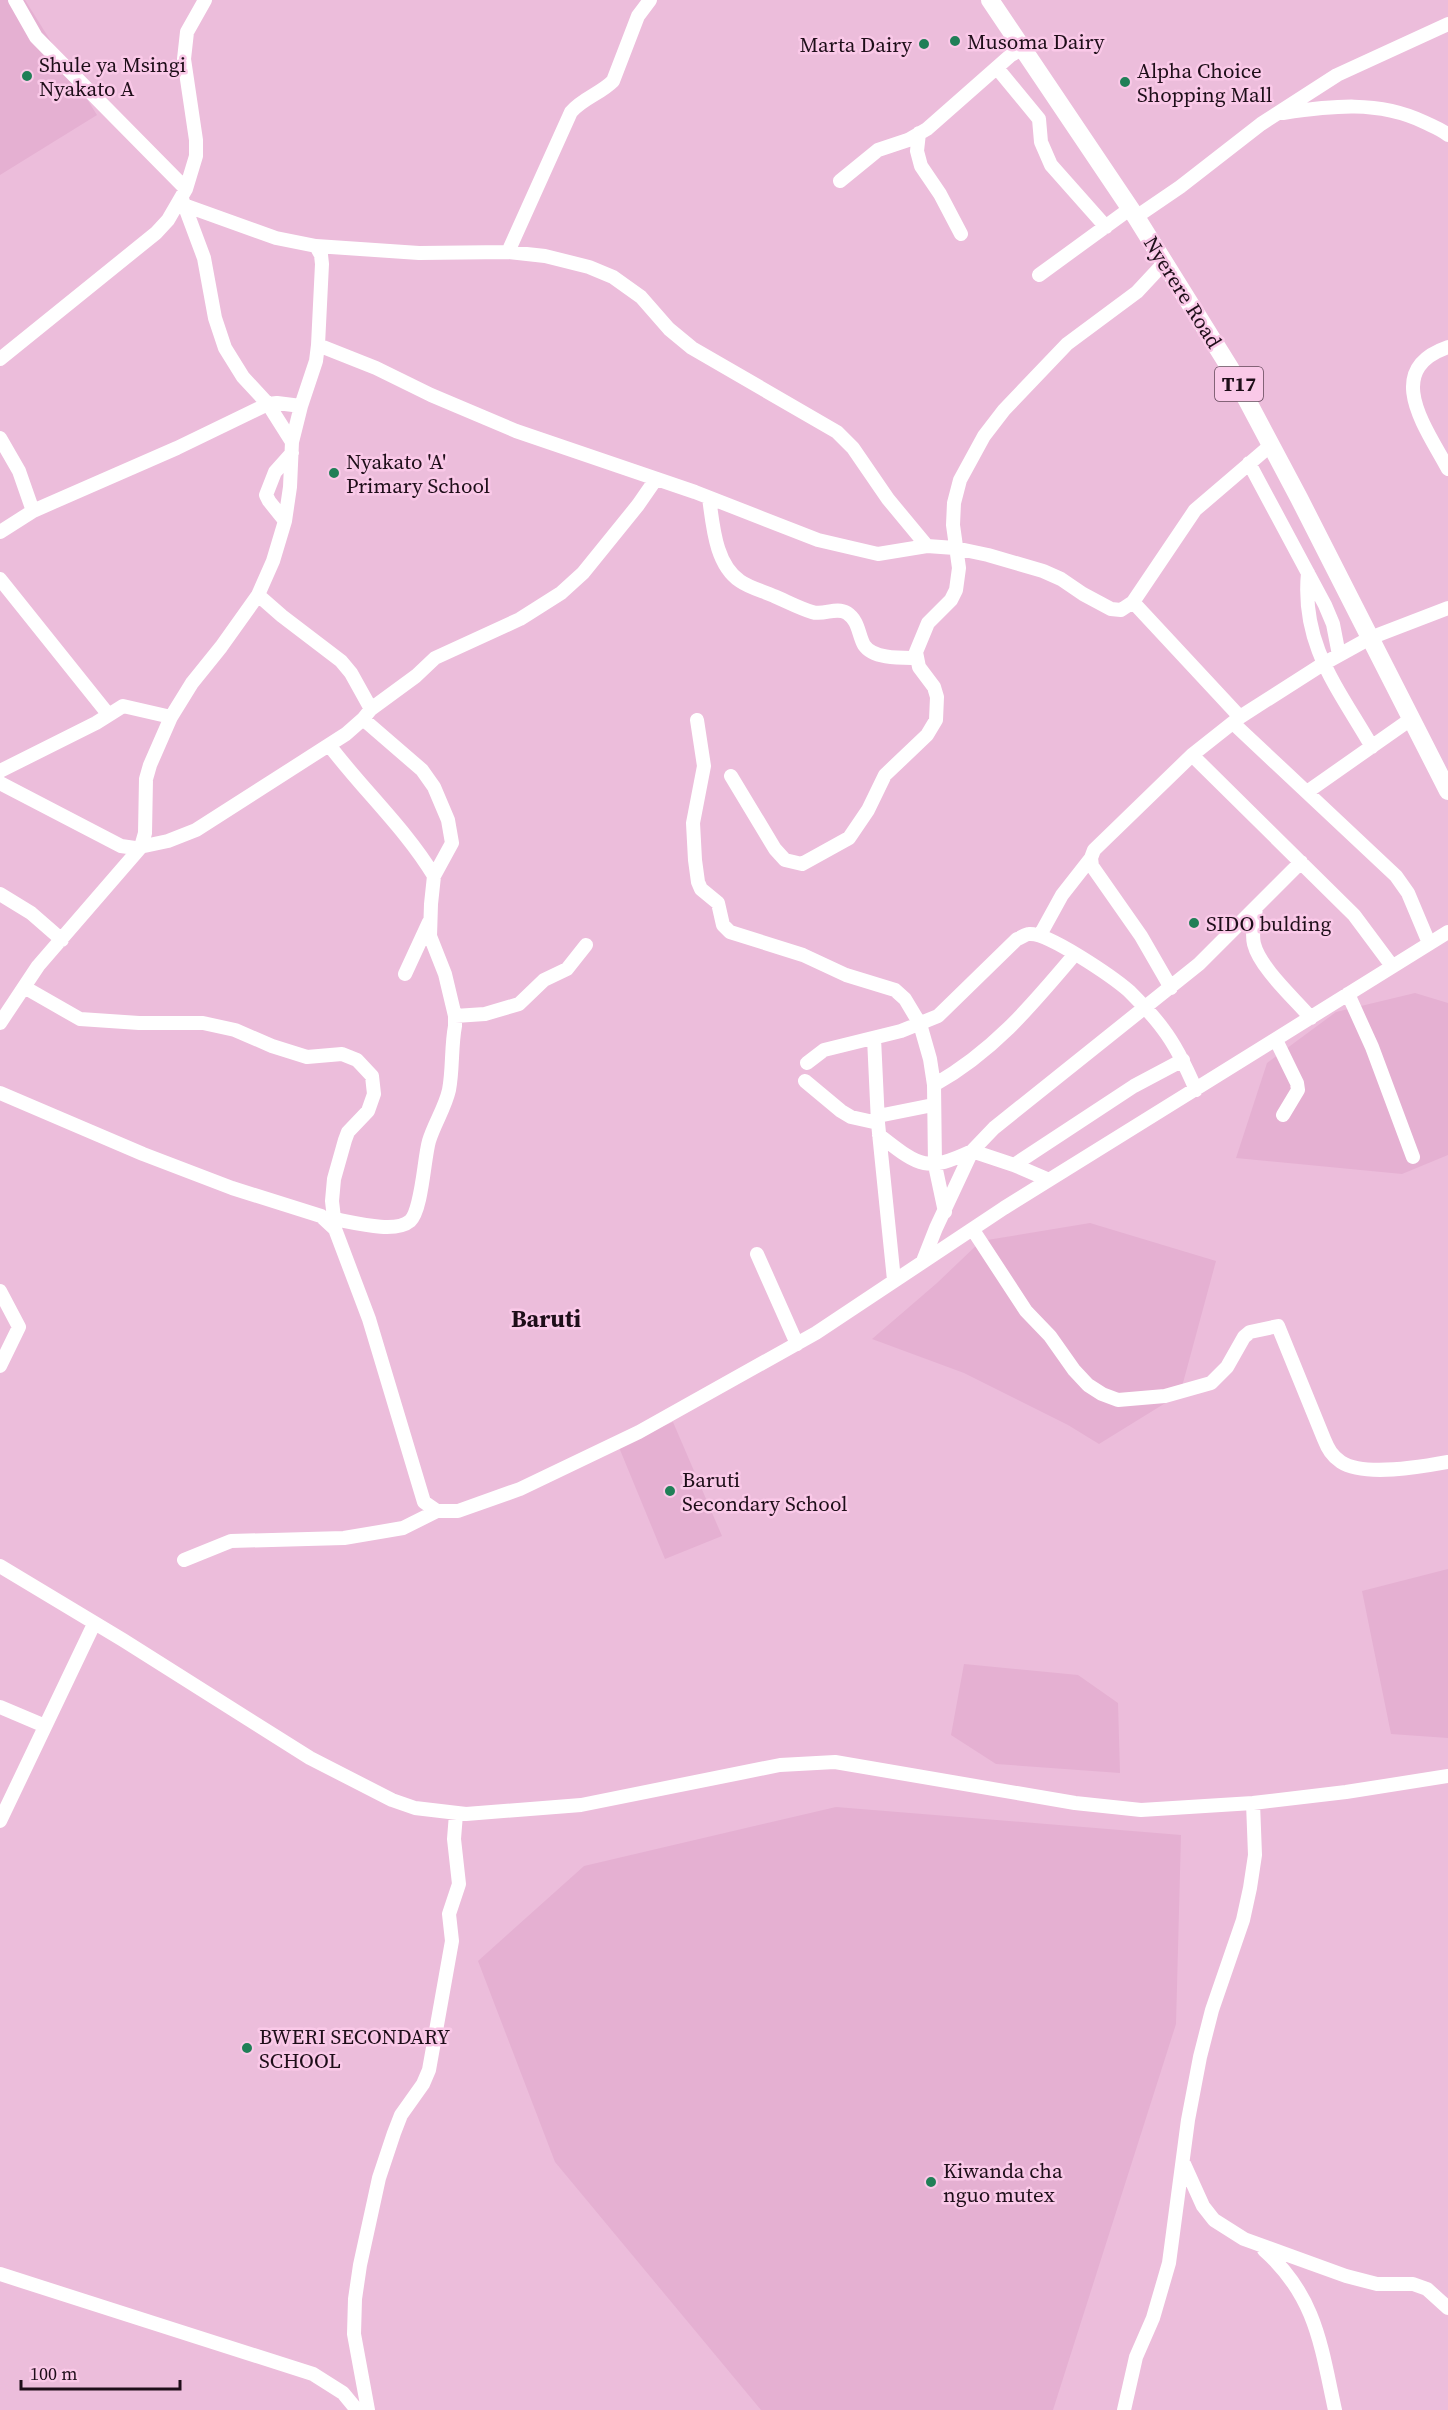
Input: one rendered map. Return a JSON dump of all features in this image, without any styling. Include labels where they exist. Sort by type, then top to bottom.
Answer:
[{"type":"main road","name":"Nyerere Road","points":[[990,0],[1134,212],[1230,368],[1448,791]]},
{"type":"street","points":[[15,0],[36,37],[184,197],[276,238],[316,246],[419,253],[508,252],[571,261],[613,278],[641,297],[669,329],[692,348],[837,432],[853,448],[888,499],[927,546]]},
{"type":"street","points":[[0,359],[156,233],[184,197],[196,156],[196,140],[184,59],[187,32],[206,0]]},
{"type":"street","points":[[508,252],[567,118],[578,104],[613,81],[638,16],[650,0]]},
{"type":"street","points":[[1039,275],[1106,227],[1134,212],[1337,75],[1448,24]]},
{"type":"street","points":[[840,181],[878,150],[908,140],[938,121],[997,68],[1022,49]]},
{"type":"street","points":[[997,68],[1039,119],[1041,142],[1051,165],[1106,227]]},
{"type":"street","points":[[1278,114],[1320,108],[1376,107],[1418,119],[1448,135]]},
{"type":"street","points":[[919,133],[917,151],[921,166],[940,194],[961,234]]},
{"type":"street","points":[[184,197],[204,258],[215,318],[225,348],[243,377],[268,404],[292,447]]},
{"type":"street","points":[[0,1023],[38,966],[141,847],[145,832],[146,779],[171,717],[192,683],[258,595],[273,561],[285,521],[292,447],[301,406],[316,361],[322,264],[321,255],[316,246]]},
{"type":"street","points":[[916,658],[928,623],[951,600],[956,590],[959,568],[953,525],[954,503],[969,460],[984,436],[1004,410],[1067,344],[1137,292],[1164,262]]},
{"type":"street","points":[[318,345],[376,368],[431,395],[516,431],[656,478],[810,537],[867,553],[892,553],[927,546],[955,548],[1043,571],[1112,609],[1121,610],[1132,602],[1195,510],[1271,446]]},
{"type":"street","points":[[1448,347],[1436,352],[1423,363],[1412,379],[1411,390],[1420,416],[1448,469]]},
{"type":"street","points":[[0,532],[33,511],[177,448],[268,404],[301,406]]},
{"type":"street","points":[[0,438],[19,471],[33,511]]},
{"type":"street","points":[[285,521],[266,495],[275,472],[292,447]]},
{"type":"street","points":[[1249,463],[1333,624],[1339,655]]},
{"type":"street","points":[[0,783],[127,848],[168,841],[196,830],[329,745],[416,676],[435,658],[520,619],[561,593],[583,573],[638,505],[656,478]]},
{"type":"street","points":[[710,498],[714,533],[727,568],[742,583],[812,612],[824,613],[841,610],[848,613],[854,619],[864,644],[870,650],[896,658],[916,658]]},
{"type":"street","points":[[1308,573],[1307,613],[1313,639],[1323,664],[1372,747]]},
{"type":"street","points":[[0,579],[108,714]]},
{"type":"street","points":[[0,1093],[143,1154],[232,1188],[321,1216],[334,1224],[397,1227],[410,1221],[413,1216],[423,1183],[429,1139],[448,1093],[455,1016],[445,974],[430,936],[434,876],[452,843],[448,819],[422,770],[367,714],[351,673],[341,661],[258,595]]},
{"type":"street","points":[[1132,602],[1237,720],[1307,792],[1396,876],[1408,893],[1429,943]]},
{"type":"street","points":[[1040,935],[1062,896],[1091,858],[1094,850],[1192,755],[1237,720],[1323,664],[1370,638],[1448,608]]},
{"type":"street","points":[[731,776],[775,849],[785,860],[802,864],[838,846],[853,833],[868,810],[885,775],[927,735],[936,720],[938,698],[916,658]]},
{"type":"street","points":[[0,771],[96,723],[123,706],[171,717]]},
{"type":"street","points":[[1307,792],[1411,719]]},
{"type":"street","points":[[697,720],[704,766],[693,823],[696,871],[701,889],[718,903],[723,925],[730,932],[783,948],[846,975],[895,990],[905,999],[920,1024],[930,1059],[934,1085],[935,1165],[945,1212]]},
{"type":"street","points":[[329,745],[384,812],[412,841],[434,876]]},
{"type":"street","points":[[1192,755],[1354,915],[1392,966]]},
{"type":"street","points":[[1091,858],[1098,875],[1126,912],[1171,988]]},
{"type":"street","points":[[923,1261],[972,1151],[994,1128],[1031,1096],[1171,988],[1227,938],[1301,862]]},
{"type":"street","points":[[0,894],[31,913],[62,940]]},
{"type":"street","points":[[1256,907],[1253,932],[1257,952],[1265,965],[1311,1018]]},
{"type":"street","points":[[405,974],[430,920]]},
{"type":"street","points":[[184,1560],[231,1541],[318,1540],[364,1536],[403,1527],[437,1511],[458,1510],[520,1489],[672,1414],[797,1344],[1049,1180],[1448,932]]},
{"type":"street","points":[[807,1063],[824,1050],[874,1038],[938,1016],[1017,939],[1029,934],[1040,935],[1075,954],[1127,990],[1165,1030],[1183,1060],[1196,1090]]},
{"type":"street","points":[[455,1016],[485,1014],[519,1004],[544,980],[567,969],[586,945]]},
{"type":"street","points":[[934,1085],[961,1070],[988,1049],[1042,993],[1075,954]]},
{"type":"street","points":[[24,987],[80,1019],[139,1023],[203,1023],[235,1030],[272,1046],[307,1057],[342,1054],[357,1060],[372,1076],[374,1094],[368,1111],[348,1132],[334,1179],[332,1201],[334,1224],[366,1311],[421,1496],[424,1502],[437,1511]]},
{"type":"street","points":[[1348,994],[1372,1047],[1413,1157]]},
{"type":"street","points":[[874,1038],[878,1125],[894,1280]]},
{"type":"street","points":[[1276,1040],[1297,1083],[1298,1090],[1283,1115]]},
{"type":"street","points":[[1014,1165],[1134,1086],[1183,1060]]},
{"type":"street","points":[[805,1081],[841,1111],[851,1117],[878,1125],[918,1162],[935,1165],[972,1151],[1049,1180]]},
{"type":"street","points":[[878,1125],[933,1105]]},
{"type":"street","points":[[973,1230],[1026,1311],[1050,1336],[1074,1370],[1088,1385],[1102,1394],[1118,1400],[1149,1398],[1165,1396],[1211,1383],[1227,1367],[1244,1337],[1250,1332],[1278,1326],[1330,1453],[1342,1463],[1361,1469],[1378,1470],[1448,1462]]},
{"type":"street","points":[[757,1254],[797,1344]]},
{"type":"street","points":[[0,1291],[19,1328],[0,1366]]},
{"type":"street","points":[[0,1566],[310,1758],[392,1800],[415,1808],[456,1814],[581,1805],[780,1765],[835,1762],[1075,1803],[1141,1810],[1253,1803],[1346,1792],[1448,1776]]},
{"type":"street","points":[[0,1821],[94,1624]]},
{"type":"street","points":[[0,1707],[45,1725]]},
{"type":"street","points":[[1124,2410],[1136,2357],[1153,2318],[1166,2274],[1184,2162],[1188,2120],[1200,2056],[1212,2010],[1243,1920],[1250,1888],[1255,1855],[1253,1803]]},
{"type":"street","points":[[368,2410],[354,2334],[355,2299],[379,2178],[390,2143],[401,2115],[423,2084],[429,2070],[452,1941],[449,1914],[459,1884],[454,1839],[456,1814]]},
{"type":"street","points":[[1184,2162],[1203,2206],[1214,2220],[1244,2240],[1357,2279],[1377,2284],[1413,2284],[1427,2289],[1448,2308]]},
{"type":"street","points":[[1260,2246],[1284,2271],[1309,2310],[1322,2346],[1335,2410]]},
{"type":"street","points":[[0,2274],[305,2371],[323,2379],[343,2393],[357,2410]]},
{"type":"street","points":[[340,2410],[343,2393]]},
{"type":"shaded area","points":[[0,0],[25,0],[97,115],[0,175]]},
{"type":"shaded area","points":[[1415,993],[1448,1003],[1448,1155],[1402,1174],[1236,1158],[1267,1063],[1336,1012]]},
{"type":"shaded area","points":[[1090,1223],[1216,1261],[1180,1394],[1099,1444],[1068,1425],[964,1373],[872,1339],[937,1283],[981,1241]]},
{"type":"shaded area","name":"Baruti Secondary School","points":[[673,1422],[722,1536],[665,1559],[618,1445]]},
{"type":"shaded area","points":[[1448,1569],[1448,1738],[1391,1734],[1362,1591]]},
{"type":"shaded area","points":[[964,1664],[1078,1675],[1118,1703],[1120,1773],[996,1764],[951,1735]]},
{"type":"shaded area","points":[[836,1807],[1181,1835],[1176,2024],[1053,2410],[761,2410],[555,2162],[478,1961],[584,1866]]},
{"type":"place","name":"Musoma Dairy","points":[[955,41]]},
{"type":"place","name":"Marta Dairy","points":[[924,44]]},
{"type":"place","name":"Shule ya Msingi Nyakato A","points":[[27,76]]},
{"type":"place","name":"Alpha Choice Shopping Mall","points":[[1125,82]]},
{"type":"place","name":"Nyakato 'A' Primary School","points":[[334,473]]},
{"type":"place","name":"SIDO bulding","points":[[1194,923]]},
{"type":"place","name":"Baruti Secondary School","points":[[670,1491]]},
{"type":"place","name":"BWERI SECONDARY SCHOOL","points":[[247,2048]]},
{"type":"place","name":"Kiwanda cha nguo mutex","points":[[931,2182]]},
{"type":"district","name":"Baruti","points":[[546,1318]]}]
